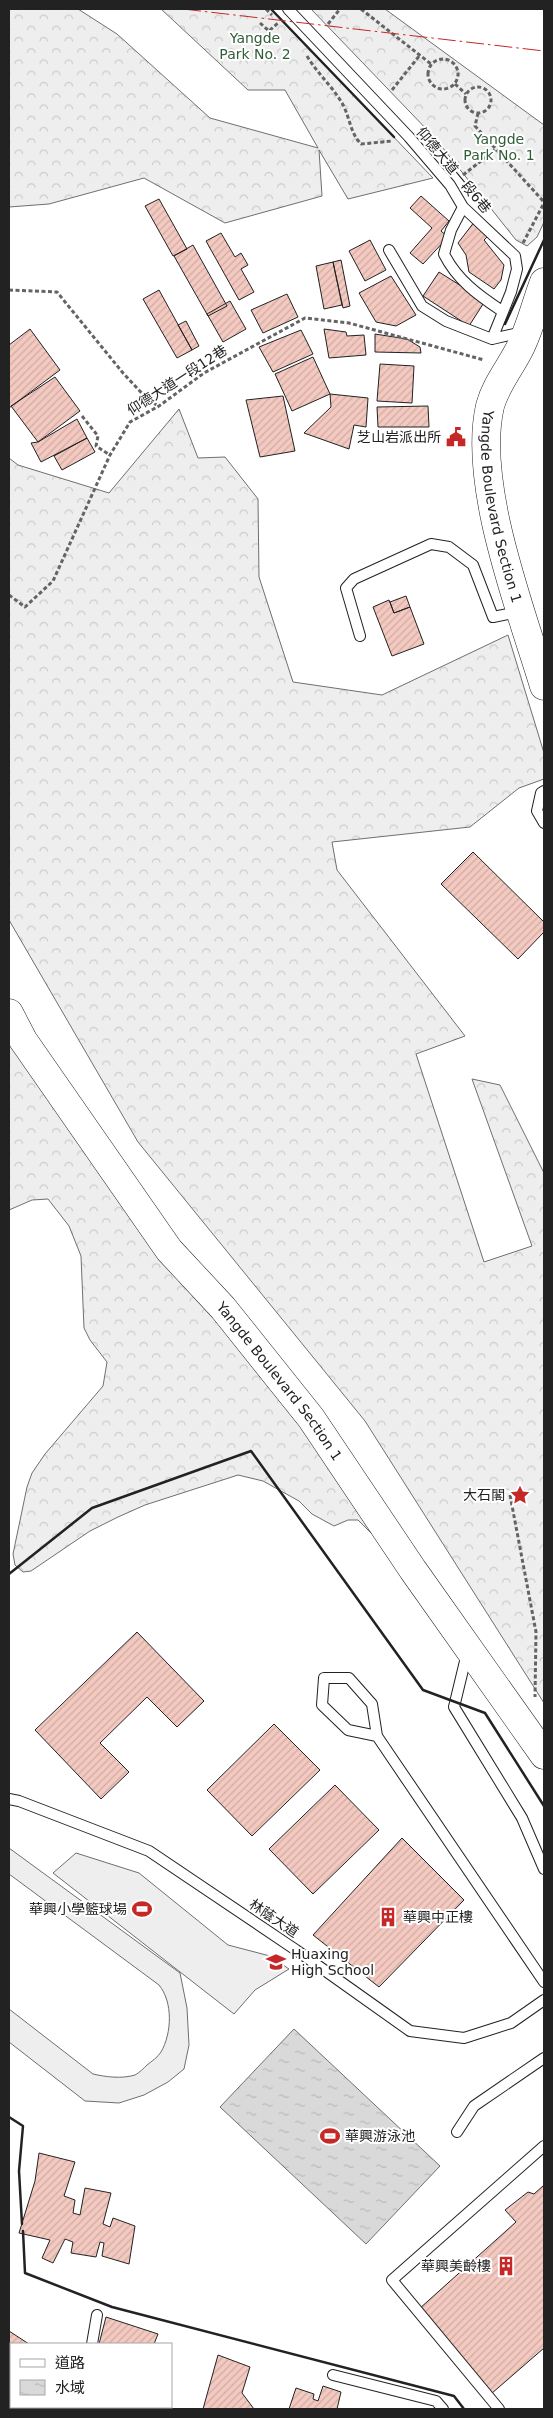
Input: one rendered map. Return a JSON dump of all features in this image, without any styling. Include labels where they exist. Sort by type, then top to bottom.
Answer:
[{"type":"main road","name":"Yangde Boulevard Section 1","points":[[544,282],[536,324],[514,362],[498,384],[490,406],[485,437],[489,481],[499,533],[544,686]]},
{"type":"main road","name":"Yangde Boulevard Section 1","points":[[9,1013],[23,1040],[169,1250],[222,1308],[311,1418],[413,1570],[469,1646],[544,1755]]},
{"type":"lane","name":"仰德大道一段6巷","points":[[288,9],[410,138],[450,185],[463,207],[515,256]]},
{"type":"lane","points":[[463,207],[451,230],[444,254],[452,270],[472,290],[502,312]]},
{"type":"lane","points":[[389,250],[422,306],[446,321],[492,339],[536,324]]},
{"type":"lane","points":[[492,339],[511,292],[517,269],[515,256]]},
{"type":"lane","points":[[360,636],[346,588],[354,578],[431,544],[449,547],[473,565],[493,617],[522,612]]},
{"type":"lane","points":[[544,791],[537,811],[544,823]]},
{"type":"lane","points":[[469,1646],[454,1707],[522,1818],[544,1869]]},
{"type":"lane","points":[[377,1736],[348,1730],[322,1705],[324,1678],[349,1678],[372,1704],[377,1736],[544,1982]]},
{"type":"lane","name":"林蔭大道","points":[[9,1799],[20,1801],[149,1850],[296,1950],[410,2031],[464,2038],[511,2022],[544,2000]]},
{"type":"lane","points":[[457,2132],[474,2106],[544,2058]]},
{"type":"lane","points":[[499,2409],[392,2280],[544,2146]]},
{"type":"lane","points":[[92,2343],[97,2315]]},
{"type":"lane","points":[[332,2374],[436,2401],[443,2409]]},
{"type":"path","points":[[266,9],[284,27]]},
{"type":"path","points":[[328,24],[340,9]]},
{"type":"path","points":[[361,9],[431,64]]},
{"type":"path","points":[[260,24],[269,31],[279,22]]},
{"type":"path","points":[[305,52],[340,100],[350,118],[353,136],[361,144],[374,144]]},
{"type":"path","points":[[392,90],[420,55]]},
{"type":"path","points":[[443,59],[449,60],[458,71],[455,84],[443,90],[430,84],[428,71],[431,64],[443,59]]},
{"type":"path","points":[[455,84],[466,94],[467,107],[478,113]]},
{"type":"path","points":[[466,94],[478,87],[489,93],[489,106],[478,113],[475,126],[544,203],[542,212],[515,256]]},
{"type":"path","points":[[450,185],[495,150]]},
{"type":"path","points":[[9,290],[57,292],[123,373],[149,401],[159,406]]},
{"type":"path","name":"仰德大道一段12巷","points":[[9,595],[25,607],[53,581],[110,454],[130,422],[159,406],[204,373],[305,318],[349,323],[485,360]]},
{"type":"path","points":[[82,416],[98,436],[96,446],[110,454]]},
{"type":"path","points":[[510,1495],[536,1632],[535,1701]]},
{"type":"green space","name":"Yangde Park No. 2","points":[[9,9],[78,9],[117,34],[210,118],[318,148],[285,90],[248,90],[161,9],[271,9],[433,178],[348,199],[319,150],[322,196],[225,223],[144,178],[49,204],[9,207]]},
{"type":"green space","name":"Yangde Park No. 1","points":[[311,9],[385,9],[544,125],[544,222],[537,237],[527,246],[516,240],[434,137]]},
{"type":"green space","points":[[179,409],[198,458],[225,457],[258,499],[259,577],[293,682],[382,695],[508,635],[544,753],[544,779],[519,788],[470,827],[332,842],[337,870],[465,1036],[416,1054],[484,1262],[532,1246],[472,1079],[500,1085],[544,1173],[544,1703],[365,1421],[138,1142],[9,920],[9,458],[18,465],[109,493]]},
{"type":"green space","points":[[9,1022],[299,1410],[376,1538],[358,1520],[348,1520],[334,1526],[312,1514],[299,1501],[263,1481],[238,1475],[145,1505],[118,1517],[90,1531],[31,1571],[23,1572],[15,1565],[13,1554],[27,1487],[32,1473],[45,1454],[103,1386],[107,1362],[90,1340],[84,1328],[81,1256],[69,1226],[48,1199],[32,1200],[9,1210]]},
{"type":"green space","points":[[9,1848],[180,1973],[187,2008],[189,2045],[184,2069],[168,2082],[144,2095],[119,2103],[85,2101],[9,2042],[9,2009],[93,2074],[114,2077],[135,2075],[161,2052],[169,2027],[169,2009],[164,1992],[159,1985],[9,1874]]},
{"type":"green space","name":"華興小學籃球場","points":[[76,1853],[139,1873],[228,1945],[270,1956],[289,1969],[255,1990],[234,2014],[53,1873]]},
{"type":"water","name":"華興游泳池","points":[[294,2029],[440,2166],[366,2244],[220,2107]]},
{"type":"building","points":[[421,196],[449,221],[441,231],[448,237],[423,264],[410,253],[432,228],[410,208]]},
{"type":"building","points":[[159,199],[187,249],[173,256],[145,206]]},
{"type":"building","points":[[475,221],[489,235],[484,240],[504,265],[501,280],[494,289],[469,272],[466,255],[458,243]]},
{"type":"building","points":[[221,233],[235,257],[241,253],[248,265],[241,269],[254,292],[239,300],[206,241]]},
{"type":"building","points":[[370,240],[386,270],[365,281],[349,251]]},
{"type":"building","points":[[193,245],[227,306],[208,316],[174,256]]},
{"type":"building","points":[[341,260],[350,306],[343,308],[333,262]]},
{"type":"building","points":[[333,262],[342,305],[324,309],[316,266]]},
{"type":"building","points":[[439,272],[485,301],[469,326],[423,296]]},
{"type":"building","points":[[391,276],[416,315],[396,326],[376,322],[359,293]]},
{"type":"building","points":[[159,290],[192,350],[177,358],[143,299]]},
{"type":"building","points":[[287,294],[298,317],[263,333],[251,310]]},
{"type":"building","points":[[230,301],[246,329],[223,342],[207,314]]},
{"type":"building","points":[[186,321],[199,346],[192,350],[178,325]]},
{"type":"building","points":[[30,329],[60,370],[9,408],[9,345]]},
{"type":"building","points":[[324,329],[346,332],[347,336],[364,335],[366,355],[329,358]]},
{"type":"building","points":[[301,330],[313,354],[273,372],[259,347]]},
{"type":"building","points":[[375,334],[407,339],[420,347],[421,353],[375,352]]},
{"type":"building","points":[[313,357],[330,394],[292,411],[275,374]]},
{"type":"building","points":[[380,364],[414,366],[412,403],[377,401]]},
{"type":"building","points":[[55,377],[80,411],[38,442],[11,406]]},
{"type":"building","points":[[330,394],[368,398],[366,427],[354,425],[349,449],[304,433],[331,407]]},
{"type":"building","points":[[283,396],[295,451],[260,457],[246,400]]},
{"type":"building","points":[[428,406],[429,427],[378,427],[377,407]]},
{"type":"building","points":[[77,419],[87,438],[41,462],[31,443],[38,442]]},
{"type":"building","points":[[87,438],[95,452],[62,470],[54,456]]},
{"type":"building","points":[[406,596],[410,607],[394,613],[390,602]]},
{"type":"building","points":[[389,600],[394,613],[410,607],[424,644],[392,656],[373,607]]},
{"type":"building","points":[[473,852],[544,922],[544,932],[518,959],[441,884]]},
{"type":"building","points":[[137,1632],[204,1701],[177,1727],[147,1697],[100,1743],[129,1772],[101,1799],[35,1730]]},
{"type":"building","points":[[274,1724],[320,1770],[252,1836],[207,1790]]},
{"type":"building","points":[[335,1785],[379,1830],[313,1894],[269,1849]]},
{"type":"building","name":"華興中正樓","points":[[402,1838],[464,1900],[379,1987],[313,1935]]},
{"type":"building","points":[[39,2153],[75,2162],[64,2196],[75,2200],[73,2213],[80,2215],[85,2188],[111,2193],[103,2224],[110,2227],[113,2218],[135,2226],[129,2264],[102,2256],[104,2243],[100,2242],[96,2257],[71,2253],[73,2242],[65,2239],[53,2263],[42,2258],[50,2240],[19,2233],[35,2181]]},
{"type":"building","name":"華興美齡樓","points":[[544,2185],[544,2348],[491,2394],[419,2309],[516,2222],[505,2210],[528,2192],[534,2194]]},
{"type":"building","points":[[106,2317],[158,2334],[154,2343],[99,2343]]},
{"type":"building","points":[[9,2331],[27,2343],[10,2343],[9,2386]]},
{"type":"building","points":[[218,2355],[250,2367],[242,2393],[254,2409],[203,2409]]},
{"type":"building","points":[[323,2386],[341,2392],[337,2409],[289,2409],[296,2388],[314,2394],[313,2399],[318,2401]]},
{"type":"wall","points":[[271,9],[394,137]]},
{"type":"wall","points":[[505,324],[544,240]]},
{"type":"wall","points":[[9,1574],[92,1508],[251,1451],[423,1690],[485,1713],[544,1806]]},
{"type":"wall","points":[[9,2117],[23,2126],[19,2171],[22,2224]]},
{"type":"wall","points":[[23,2231],[25,2273],[112,2307],[454,2396],[464,2409]]},
{"type":"power","points":[[183,9],[544,51]]},
{"type":"place","name":"芝山岩派出所","points":[[456,437]]},
{"type":"place","name":"大石閣","points":[[520,1495]]},
{"type":"place","name":"華興小學籃球場","points":[[142,1909]]},
{"type":"place","name":"華興中正樓","points":[[388,1917]]},
{"type":"place","name":"Huaxing High School","points":[[276,1962]]},
{"type":"place","name":"華興游泳池","points":[[330,2136]]},
{"type":"place","name":"華興美齡樓","points":[[506,2266]]}]
